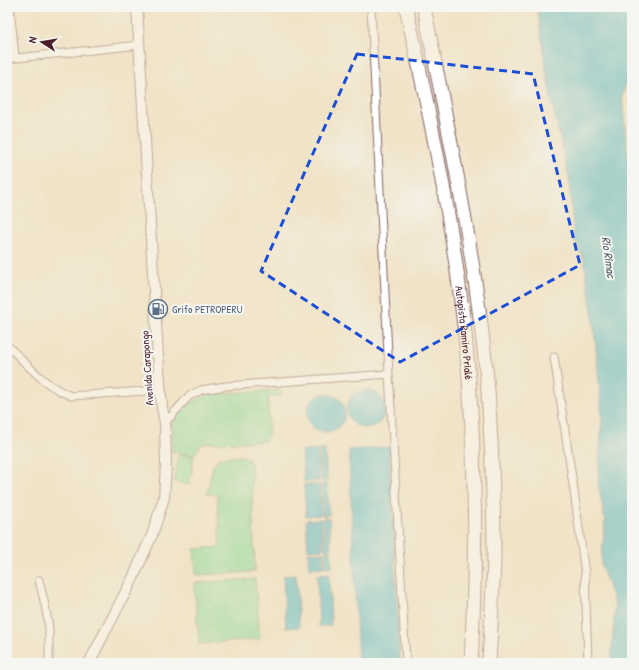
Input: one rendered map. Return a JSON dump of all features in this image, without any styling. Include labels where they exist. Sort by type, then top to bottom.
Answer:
[{"type":"highway","name":"Autopista Ramiro Prialé","points":[[406,7],[453,246],[465,334],[474,459],[476,519],[471,663]]},
{"type":"highway","name":"Autopista Ramiro Prialé","points":[[424,7],[457,174],[478,301],[488,391],[492,467],[494,557],[489,663]]},
{"type":"street","points":[[10,7],[15,57]]},
{"type":"street","name":"Avenida Carapongo","points":[[89,663],[134,575],[152,535],[164,498],[166,464],[165,423],[160,390],[137,7]]},
{"type":"street","points":[[371,7],[389,374],[406,663]]},
{"type":"street","points":[[7,59],[140,45]]},
{"type":"street","points":[[7,345],[48,384],[58,391],[70,396],[160,390]]},
{"type":"street","points":[[554,357],[585,574],[588,663]]},
{"type":"street","points":[[165,423],[189,396],[202,390],[226,386],[389,374]]},
{"type":"street","points":[[39,580],[49,628],[49,663]]},
{"type":"highlighted area","points":[[357,54],[533,74],[580,265],[400,362],[261,271]]},
{"type":"green space","points":[[281,390],[281,396],[268,397],[269,434],[265,441],[207,443],[200,446],[194,455],[172,452],[172,422],[190,403],[209,394]]},
{"type":"green space","points":[[179,454],[194,456],[189,485],[174,482]]},
{"type":"green space","points":[[244,456],[249,460],[251,465],[255,572],[196,575],[194,549],[220,547],[217,494],[207,494],[213,466],[220,457]]},
{"type":"green space","points":[[255,579],[260,639],[199,644],[194,583]]},
{"type":"water","name":"Río Rímac","points":[[537,7],[624,7],[632,45],[632,66],[622,96],[632,197],[632,663],[611,663],[615,605],[601,565],[605,521],[598,481],[602,417],[594,326],[584,259],[574,239],[569,178],[550,95]]},
{"type":"water","points":[[362,390],[370,390],[380,395],[384,402],[384,416],[380,423],[370,428],[362,428],[352,423],[350,420],[347,413],[347,405],[352,395],[355,393]]},
{"type":"water","points":[[322,394],[330,394],[340,399],[344,406],[344,420],[340,427],[330,432],[322,432],[312,427],[310,424],[307,417],[307,409],[312,399],[315,397]]},
{"type":"water","points":[[389,447],[400,663],[358,663],[349,450]]},
{"type":"water","points":[[319,449],[325,449],[327,481],[321,481]]},
{"type":"water","points":[[317,450],[319,481],[304,482],[302,451]]},
{"type":"water","points":[[327,483],[329,515],[323,516],[321,484]]},
{"type":"water","points":[[319,484],[321,515],[306,516],[304,485]]},
{"type":"water","points":[[323,518],[329,518],[331,550],[325,550]]},
{"type":"water","points":[[321,519],[323,549],[308,550],[306,520]]},
{"type":"water","points":[[331,551],[332,567],[326,567],[325,552]]},
{"type":"water","points":[[323,552],[324,567],[309,568],[308,553]]},
{"type":"water","points":[[329,574],[331,626],[319,626],[317,575]]},
{"type":"water","points":[[296,575],[299,627],[286,628],[283,576]]},
{"type":"place","name":"Grifo PETROPERU","points":[[158,309]]}]
